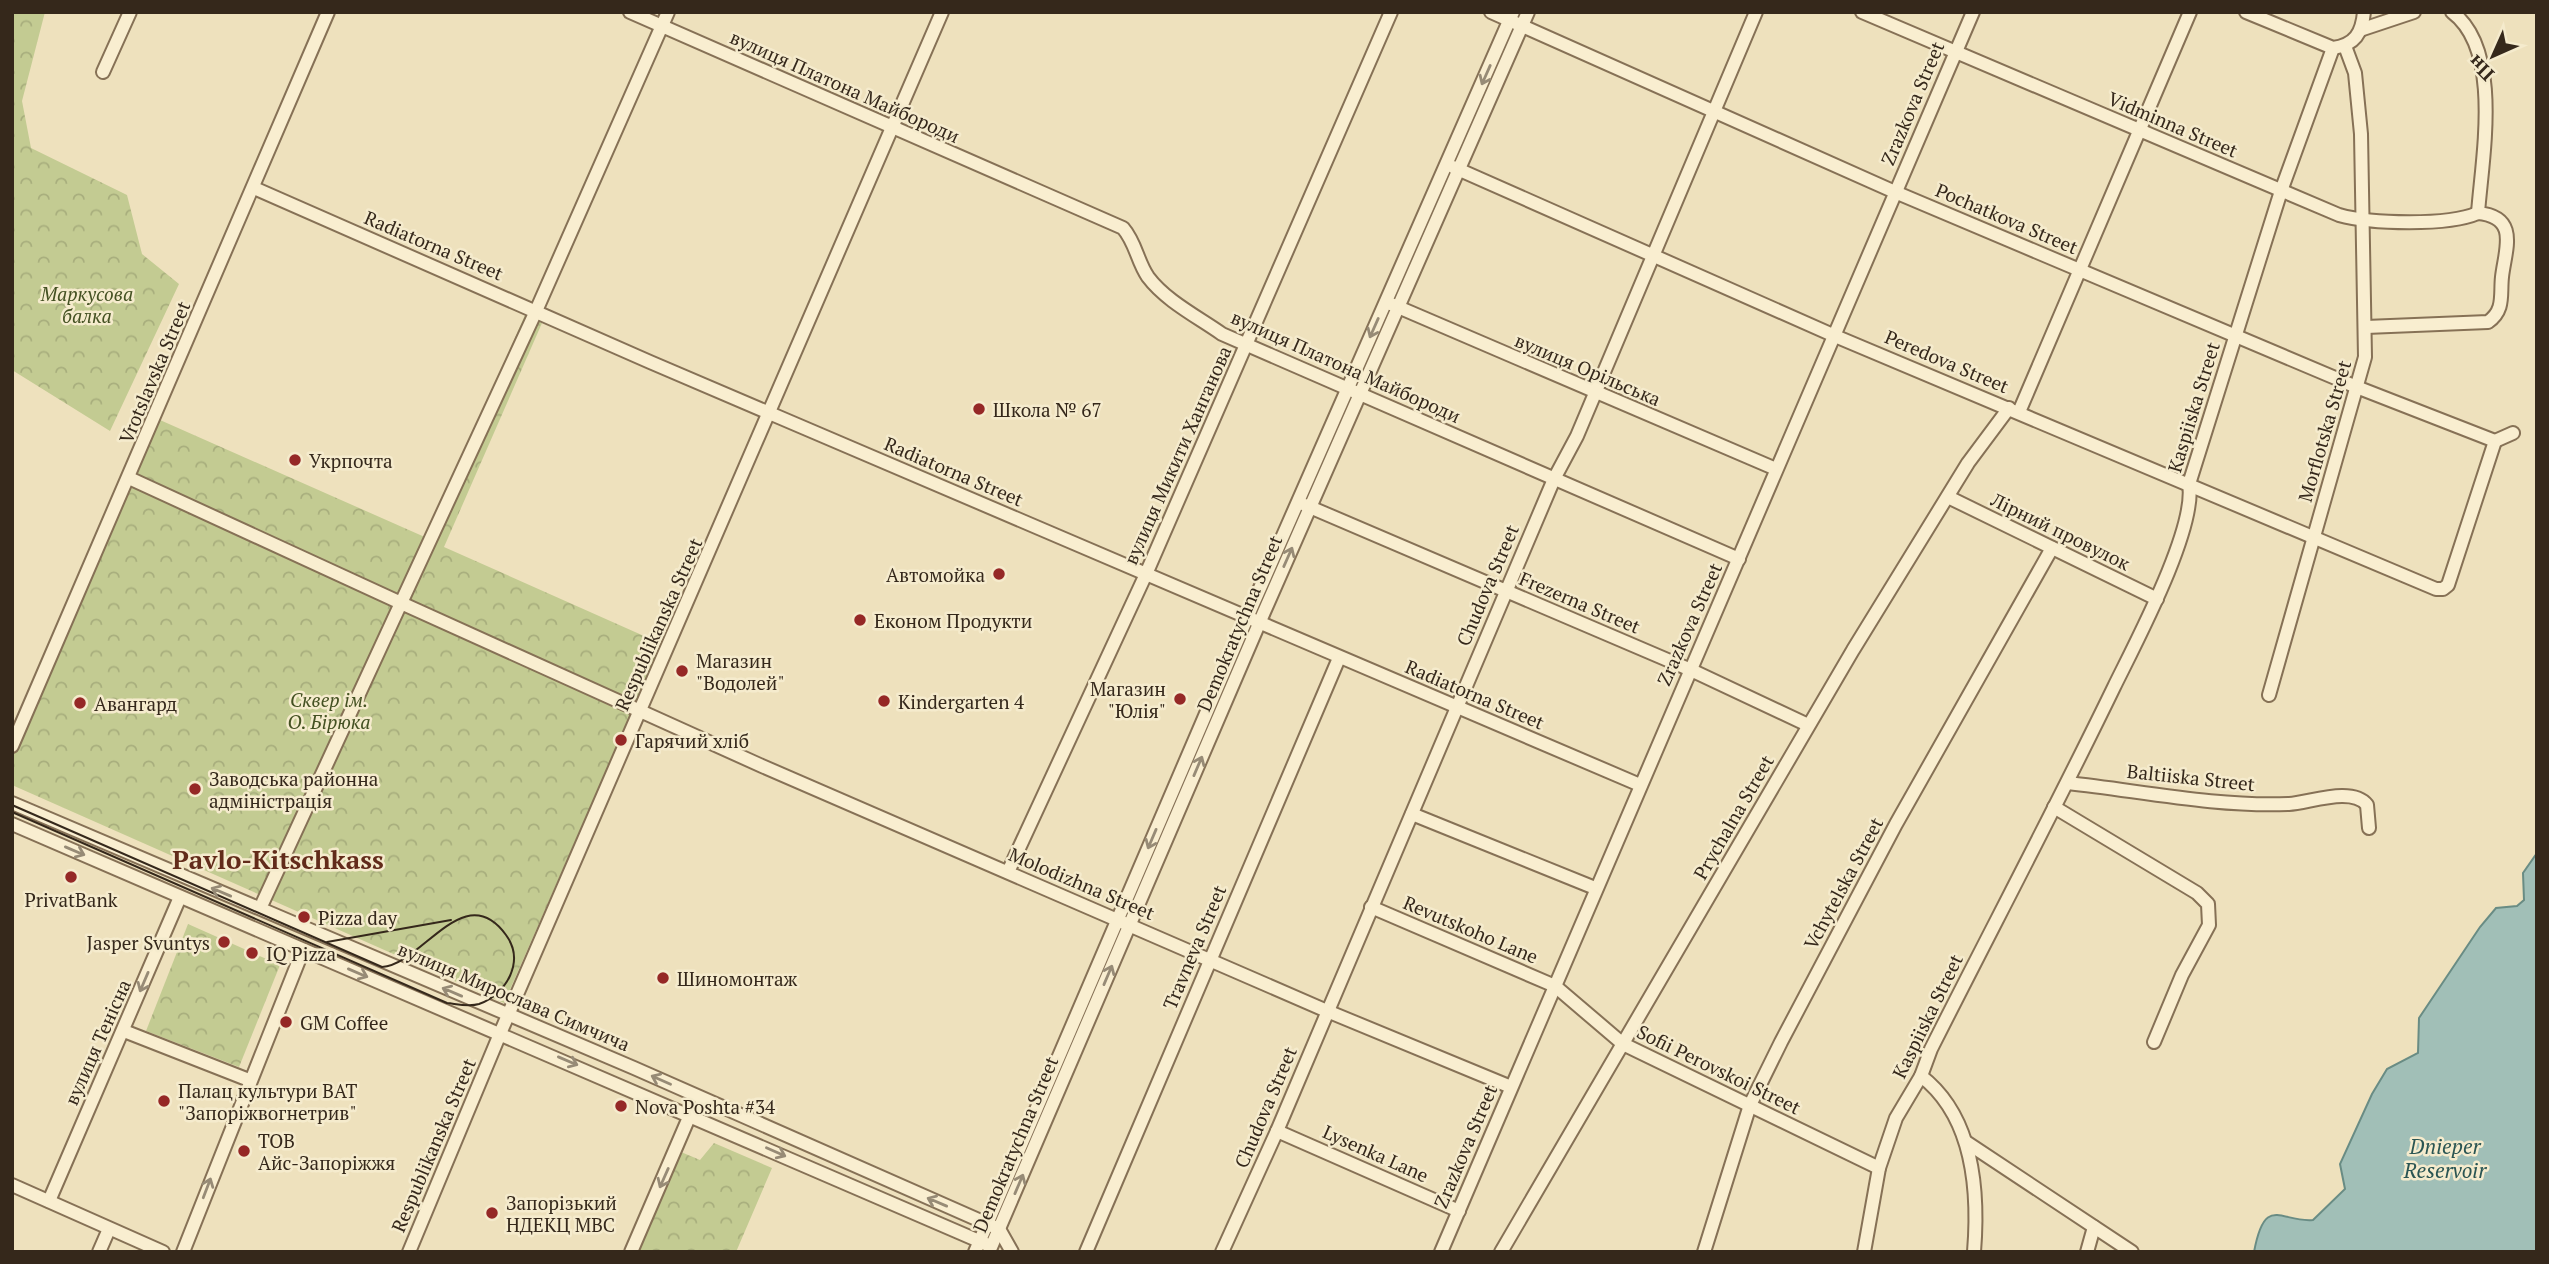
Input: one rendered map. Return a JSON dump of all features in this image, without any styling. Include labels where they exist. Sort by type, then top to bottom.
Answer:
[{"type":"street","points":[[103,72],[130,12]]},
{"type":"street","name":"Vrotslavska Street","points":[[12,746],[328,12]]},
{"type":"street","name":"вулиця Платона Майбороди","points":[[630,12],[895,127],[930,146],[1123,228],[1133,239],[1146,273],[1160,291],[1222,334],[1739,559]]},
{"type":"street","points":[[263,902],[536,311],[668,12]]},
{"type":"street","name":"Respublikanska Street","points":[[409,1252],[508,1016],[895,127],[942,12]]},
{"type":"street","name":"вулиця Микити Ханганова","points":[[1008,872],[1146,574],[1391,12]]},
{"type":"street","name":"Pochatkova Street","points":[[1490,12],[1525,18],[1714,112],[1895,192],[2359,388],[2495,441]]},
{"type":"street","name":"Chudova Street","points":[[1227,1250],[1326,1011],[1554,479],[1572,446],[1592,393],[1756,12]]},
{"type":"street","name":"Vidminna Street","points":[[1862,12],[2339,215],[2362,220],[2459,219],[2478,213]]},
{"type":"street","name":"Zrazkova Street","points":[[1441,1252],[1973,12]]},
{"type":"street","name":"Prychalna Street","points":[[1501,1252],[1808,725],[1968,463],[2014,410],[2080,270],[2190,12]]},
{"type":"street","points":[[2246,12],[2339,47],[2362,29],[2414,12]]},
{"type":"street","points":[[2362,29],[2364,12]]},
{"type":"street","points":[[2366,327],[2488,322],[2500,309],[2508,239],[2504,226],[2494,215],[2478,213],[2486,119],[2484,82],[2472,40],[2462,21],[2452,12]]},
{"type":"street","name":"Demokratychna Street","points":[[984,1248],[1124,922],[1259,624],[1304,505],[1452,167],[1511,16]]},
{"type":"street","name":"Demokratychna Street","points":[[1452,167],[1525,18]]},
{"type":"street","name":"Kaspiiska Street","points":[[1864,1252],[1879,1168],[1896,1118],[1921,1076],[1931,1049],[2068,783],[2157,599],[2189,510],[2189,484],[2281,191],[2339,47]]},
{"type":"street","name":"Morflotska Street","points":[[2269,695],[2359,388],[2365,356],[2359,103],[2353,66],[2339,47]]},
{"type":"street","name":"Peredova Street","points":[[1452,167],[1835,336],[2436,589],[2444,589],[2448,585],[2495,441]]},
{"type":"street","name":"Radiatorna Street","points":[[254,188],[1259,624],[1640,785]]},
{"type":"street","name":"вулиця Орільська","points":[[1392,305],[1776,470]]},
{"type":"street","points":[[2495,441],[2513,433]]},
{"type":"street","name":"Molodizhna Street","points":[[129,478],[640,712],[1326,1011],[1511,1087]]},
{"type":"street","name":"Лірний провулок","points":[[1948,497],[2157,599]]},
{"type":"street","name":"Demokratychna Street","points":[[1124,922],[1246,618],[1304,505]]},
{"type":"street","name":"Frezerna Street","points":[[1304,505],[1690,670],[1808,725]]},
{"type":"street","name":"Vchytelska Street","points":[[1704,1252],[1750,1105],[1896,824],[2052,548]]},
{"type":"street","name":"Travneva Street","points":[[1086,1252],[1339,658]]},
{"type":"street","name":"Baltiiska Street","points":[[2068,783],[2238,804],[2359,799],[2368,810],[2369,828]]},
{"type":"street","name":"вулиця Мирослава Симчича","points":[[12,803],[634,1068],[993,1226]]},
{"type":"street","points":[[2054,807],[2197,893],[2208,904],[2209,925],[2182,975],[2154,1042]]},
{"type":"street","points":[[1412,814],[1595,888]]},
{"type":"street","name":"вулиця Мирослава Симчича","points":[[12,824],[690,1115],[984,1248],[1011,1252]]},
{"type":"street","name":"вулиця Тенісна","points":[[49,1201],[180,897]]},
{"type":"street","name":"Revutskoho Lane","points":[[1371,907],[1555,986]]},
{"type":"street","points":[[183,1252],[249,1080],[303,950]]},
{"type":"street","name":"Sofii Perovskoi Street","points":[[1555,986],[1623,1044],[1879,1168]]},
{"type":"street","points":[[124,1031],[249,1080]]},
{"type":"street","points":[[1921,1076],[1944,1100],[1966,1142],[1976,1204],[1974,1252]]},
{"type":"street","points":[[631,1252],[690,1115]]},
{"type":"street","name":"Lysenka Lane","points":[[1277,1131],[1459,1211]]},
{"type":"street","points":[[1966,1142],[2132,1252]]},
{"type":"street","points":[[12,1185],[163,1252]]},
{"type":"street","points":[[993,1226],[1011,1252]]},
{"type":"street","points":[[2087,1252],[2094,1227]]},
{"type":"street","points":[[99,1252],[108,1229]]},
{"type":"green space","name":"Маркусова балка","points":[[12,12],[45,12],[22,101],[31,148],[127,195],[142,254],[179,284],[110,431],[12,370]]},
{"type":"green space","name":"Сквер ім. О. Бірюка","points":[[525,315],[542,323],[444,547],[662,644],[504,1003],[12,785],[12,754],[62,632],[160,420],[427,538]]},
{"type":"green space","points":[[188,924],[280,965],[239,1067],[146,1031]]},
{"type":"green space","points":[[714,1143],[772,1168],[736,1252],[638,1252],[681,1152],[700,1160]]},
{"type":"water","name":"Dnieper Reservoir","points":[[2537,853],[2537,1252],[2254,1252],[2258,1234],[2269,1217],[2276,1215],[2313,1220],[2345,1189],[2340,1164],[2372,1094],[2387,1069],[2418,1053],[2419,1018],[2480,927],[2496,908],[2517,906],[2524,900],[2523,873]]},
{"type":"tram line","points":[[12,805],[382,967],[397,963],[459,919],[475,915],[490,920],[506,935],[511,945],[514,955],[510,976],[498,993],[479,1004],[447,1003],[12,812]]},
{"type":"tram line","points":[[327,942],[451,920]]},
{"type":"place","name":"Школа № 67","points":[[979,409]]},
{"type":"place","name":"Укрпочта","points":[[295,460]]},
{"type":"place","name":"Автомойка","points":[[999,574]]},
{"type":"place","name":"Економ Продукти","points":[[860,620]]},
{"type":"place","name":"Магазин \"Водолей\"","points":[[682,671]]},
{"type":"place","name":"Магазин \"Юлія\"","points":[[1180,699]]},
{"type":"place","name":"Kindergarten 4","points":[[884,701]]},
{"type":"place","name":"Авангард","points":[[80,703]]},
{"type":"place","name":"Гарячий хліб","points":[[621,740]]},
{"type":"place","name":"Заводська районна адміністрація","points":[[195,789]]},
{"type":"place","name":"PrivatBank","points":[[71,877]]},
{"type":"place","name":"Pizza day","points":[[304,917]]},
{"type":"place","name":"Jasper Svuntys","points":[[224,942]]},
{"type":"place","name":"IQ Pіzza","points":[[252,953]]},
{"type":"place","name":"Шиномонтаж","points":[[663,978]]},
{"type":"place","name":"GM Coffee","points":[[286,1022]]},
{"type":"place","name":"Палац культури ВАТ \"Запоріжвогнетрив\"","points":[[164,1101]]},
{"type":"place","name":"Nova Poshta #34","points":[[621,1106]]},
{"type":"place","name":"ТОВ Айс-Запоріжжя","points":[[244,1151]]},
{"type":"place","name":"Запорізький НДЕКЦ МВС","points":[[492,1213]]},
{"type":"district","name":"Pavlo-Kitschkass","points":[[278,859]]}]
